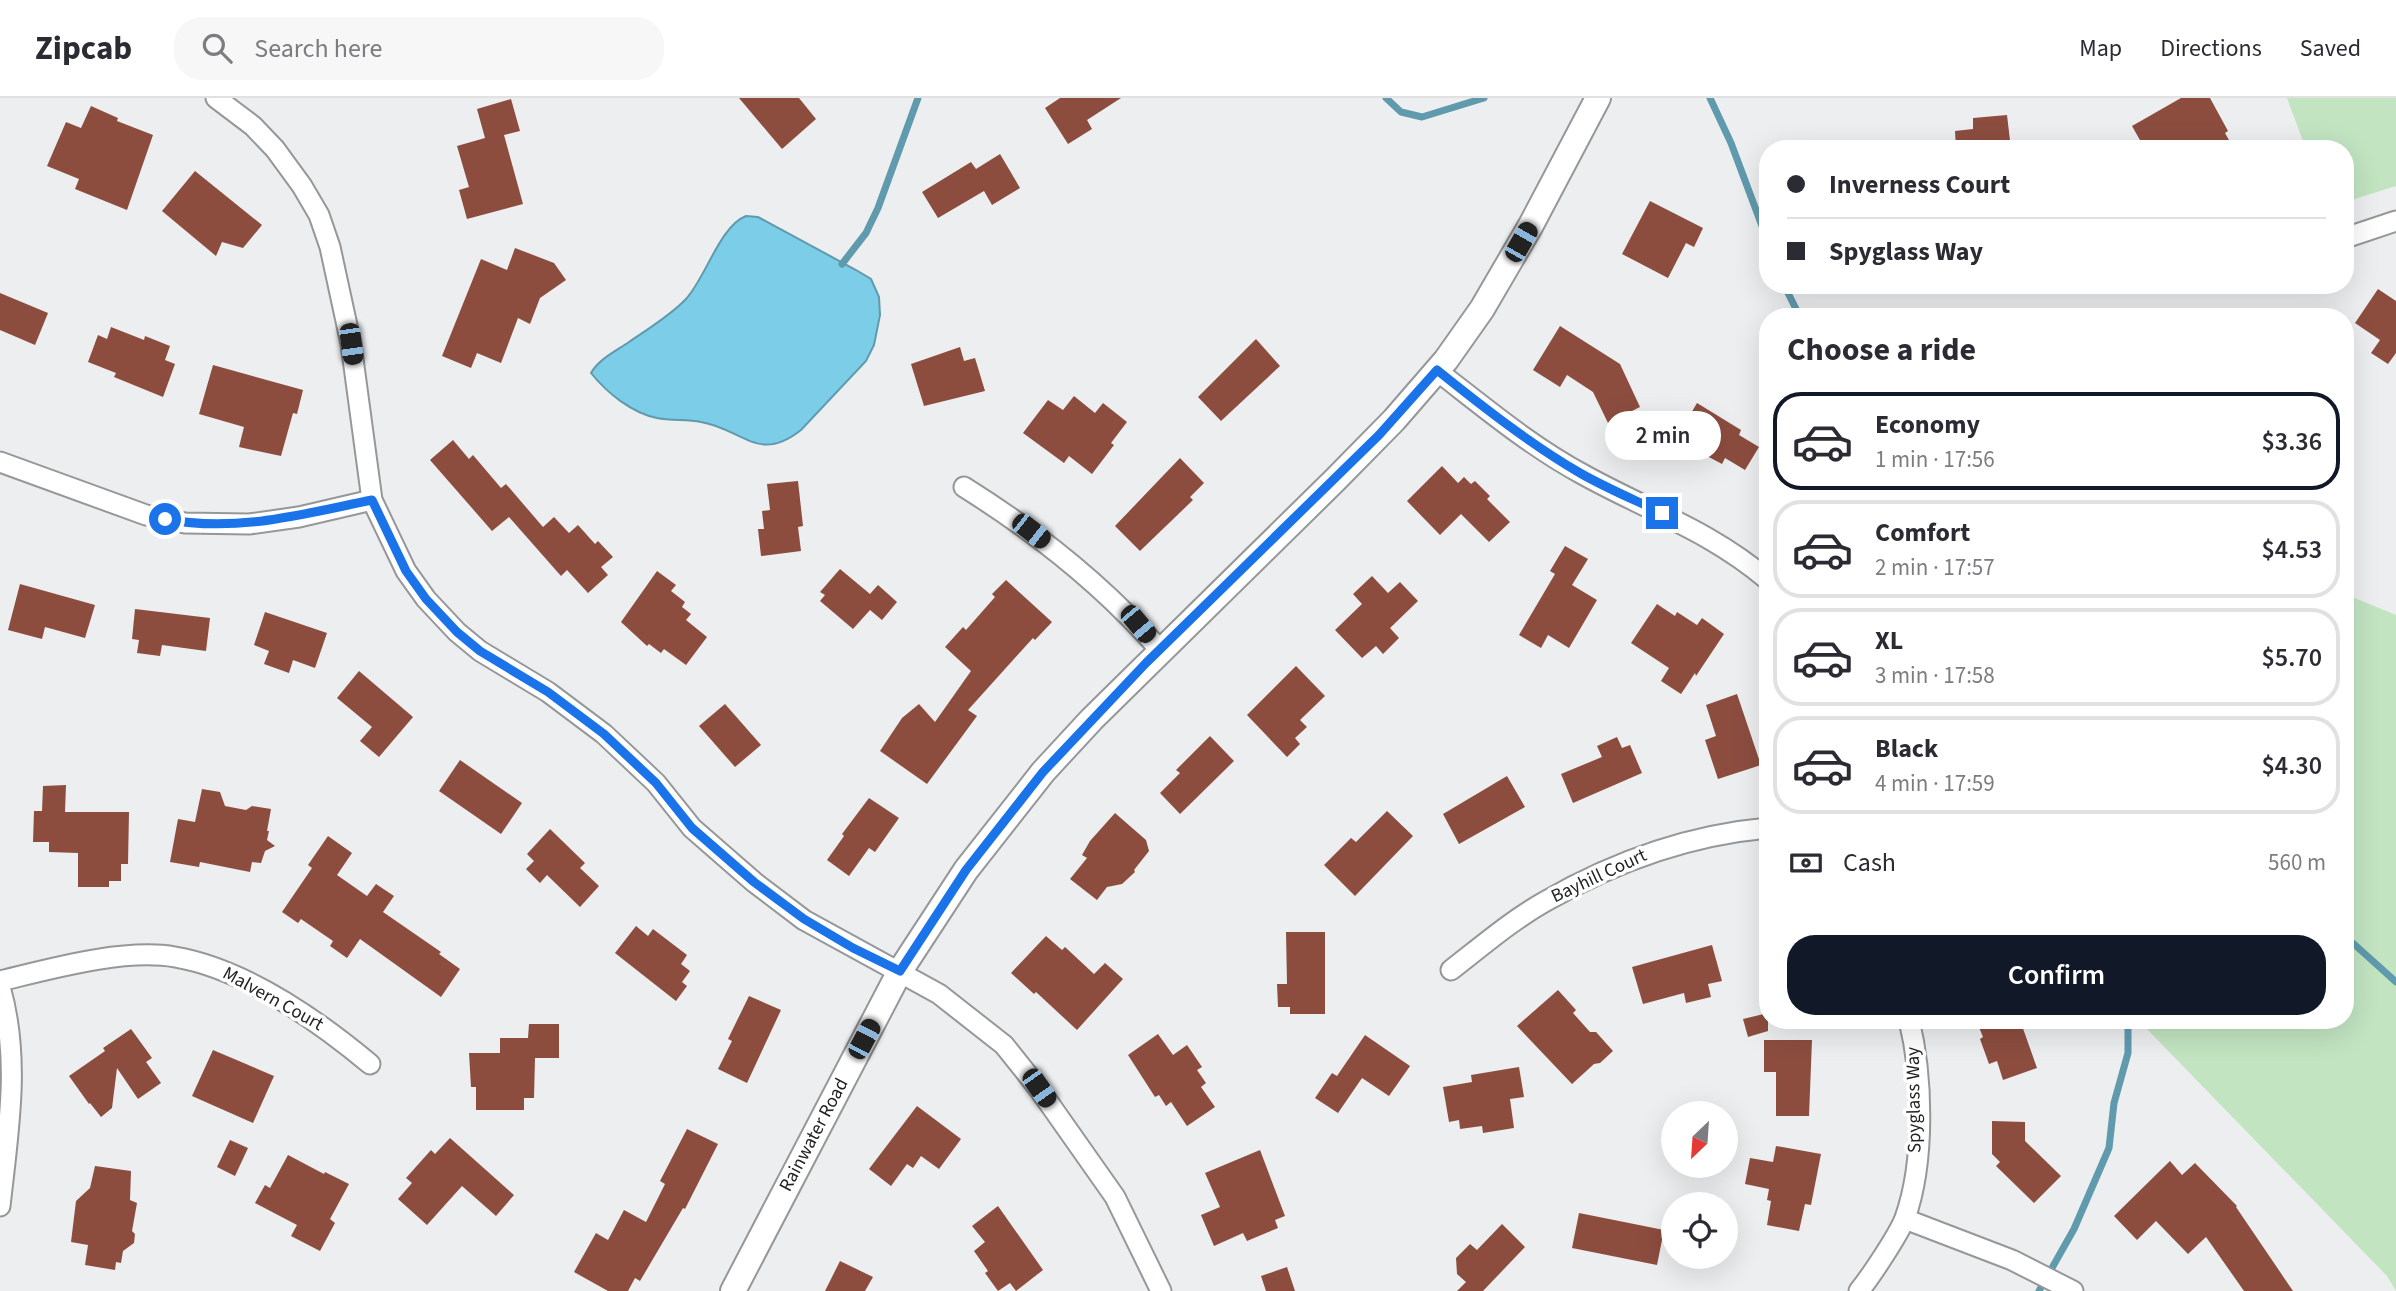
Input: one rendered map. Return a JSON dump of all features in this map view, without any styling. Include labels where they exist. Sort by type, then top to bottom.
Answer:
[{"type":"street","points":[[216,98],[253,126],[275,149],[319,215],[330,247],[351,344],[372,500],[406,571],[426,599],[457,632],[480,651],[548,692],[604,734],[656,783],[692,828],[754,882],[814,925],[939,995],[1004,1045],[1115,1197],[1161,1291]]},
{"type":"street","name":"Rainwater Road","points":[[733,1291],[900,971],[966,870],[1007,816],[1068,745],[1160,650],[1335,480],[1394,420],[1437,370],[1482,309],[1598,98]]},
{"type":"street","points":[[2354,235],[2396,221]]},
{"type":"street","points":[[1437,370],[1504,424],[1548,453],[1583,474],[1719,543],[1759,572]]},
{"type":"street","points":[[0,462],[146,515],[185,523],[249,524],[299,517],[372,500]]},
{"type":"street","points":[[964,487],[1004,512],[1060,554],[1138,624],[1160,650]]},
{"type":"street","name":"Bayhill Court","points":[[1451,970],[1546,901],[1645,853],[1759,830]]},
{"type":"street","name":"Malvern Court","points":[[0,981],[134,955],[173,956],[221,969],[263,990],[335,1035],[370,1065]]},
{"type":"street","points":[[0,987],[6,1006],[12,1073],[11,1119],[0,1206]]},
{"type":"street","name":"Spyglass Way","points":[[1859,1291],[1905,1219],[1913,1183],[1918,1141],[1915,1045],[1911,1029]]},
{"type":"street","points":[[1905,1219],[2012,1260],[2073,1291]]},
{"type":"green space","points":[[2287,98],[2396,98],[2396,186],[2354,199],[2354,140],[2303,140]]},
{"type":"green space","points":[[2354,598],[2396,615],[2396,1291],[2387,1276],[2147,1029],[2354,1029]]},
{"type":"water","points":[[746,216],[758,217],[871,279],[879,297],[880,315],[874,345],[866,361],[801,430],[786,440],[773,444],[751,441],[701,422],[663,419],[638,412],[605,388],[591,373],[603,359],[659,322],[686,299],[728,230]]},
{"type":"building","points":[[739,98],[799,98],[816,119],[782,149]]},
{"type":"building","points":[[1060,98],[1121,98],[1087,120],[1092,129],[1068,144],[1045,108]]},
{"type":"building","points":[[2181,98],[2210,98],[2228,131],[2225,133],[2229,140],[2140,140],[2132,126]]},
{"type":"building","points":[[511,99],[520,131],[504,135],[523,204],[467,219],[459,190],[469,187],[457,146],[485,138],[477,109]]},
{"type":"building","points":[[91,106],[118,118],[117,121],[153,135],[127,210],[75,189],[79,179],[47,166],[66,122],[81,128]]},
{"type":"building","points":[[2007,115],[2010,140],[1956,140],[1955,131],[1973,129],[1973,118]]},
{"type":"building","points":[[1000,154],[1020,188],[992,205],[984,191],[938,218],[922,192],[971,162],[976,169]]},
{"type":"building","points":[[195,171],[262,225],[243,248],[222,242],[216,256],[162,211]]},
{"type":"building","points":[[1650,201],[1703,228],[1694,247],[1686,243],[1668,278],[1622,254]]},
{"type":"building","points":[[515,248],[554,263],[566,280],[540,298],[530,324],[518,318],[501,363],[477,353],[471,368],[442,356],[481,259],[507,270]]},
{"type":"building","points":[[2378,289],[2396,301],[2396,353],[2388,364],[2371,353],[2380,340],[2355,323]]},
{"type":"building","points":[[0,293],[48,313],[35,345],[0,330]]},
{"type":"building","points":[[1560,326],[1620,364],[1640,407],[1608,423],[1593,392],[1567,375],[1560,387],[1533,370]]},
{"type":"building","points":[[111,327],[144,340],[145,336],[170,346],[165,360],[175,364],[163,397],[114,377],[116,373],[88,362],[98,335],[107,339]]},
{"type":"building","points":[[1256,339],[1280,366],[1221,421],[1198,397]]},
{"type":"building","points":[[960,347],[964,361],[975,358],[985,391],[924,406],[911,364]]},
{"type":"building","points":[[213,365],[303,390],[297,414],[293,413],[281,456],[239,447],[244,427],[199,414]]},
{"type":"building","points":[[1074,396],[1095,413],[1103,403],[1127,422],[1092,474],[1069,456],[1064,463],[1023,433],[1048,400],[1063,410]]},
{"type":"building","points":[[1697,403],[1741,430],[1739,435],[1759,447],[1745,470],[1725,458],[1722,464],[1707,456],[1706,458],[1677,437]]},
{"type":"building","points":[[453,440],[469,459],[473,455],[501,488],[506,484],[543,527],[554,517],[569,533],[578,525],[595,544],[598,541],[613,557],[601,567],[608,575],[588,593],[567,570],[561,576],[509,517],[492,531],[430,460]]},
{"type":"building","points":[[1180,458],[1204,483],[1190,497],[1193,500],[1140,551],[1115,526]]},
{"type":"building","points":[[1442,466],[1458,483],[1464,477],[1471,484],[1475,481],[1490,496],[1487,499],[1510,522],[1489,542],[1461,514],[1440,535],[1407,501]]},
{"type":"building","points":[[798,481],[803,526],[798,527],[801,551],[761,556],[758,529],[764,529],[762,511],[770,510],[767,484]]},
{"type":"building","points":[[1565,546],[1588,559],[1572,585],[1597,600],[1569,648],[1548,635],[1541,648],[1519,635],[1555,574],[1550,571]]},
{"type":"building","points":[[840,569],[870,594],[878,585],[897,602],[882,620],[870,610],[853,629],[820,601],[825,595],[820,592]]},
{"type":"building","points":[[657,571],[676,585],[671,591],[685,602],[682,607],[691,614],[686,620],[707,637],[686,665],[664,649],[661,653],[649,644],[647,646],[621,622]]},
{"type":"building","points":[[1372,576],[1388,593],[1400,582],[1418,601],[1390,628],[1399,638],[1383,654],[1376,646],[1362,658],[1335,630],[1362,604],[1353,594]]},
{"type":"building","points":[[1006,580],[1052,622],[1035,640],[1033,638],[968,710],[977,716],[927,784],[880,751],[902,718],[919,704],[935,722],[971,671],[945,647],[963,627],[966,630],[995,597],[992,594]]},
{"type":"building","points":[[20,584],[95,605],[85,638],[45,627],[42,639],[8,630]]},
{"type":"building","points":[[1657,604],[1675,616],[1677,612],[1697,625],[1702,618],[1724,634],[1681,694],[1661,681],[1669,668],[1631,643]]},
{"type":"building","points":[[135,609],[210,618],[206,651],[162,645],[160,656],[137,653],[139,640],[132,639]]},
{"type":"building","points":[[265,612],[327,633],[315,668],[293,660],[289,673],[264,664],[269,651],[254,645]]},
{"type":"building","points":[[1296,666],[1325,696],[1300,720],[1307,727],[1295,738],[1300,744],[1287,757],[1247,715]]},
{"type":"building","points":[[359,671],[413,717],[379,757],[360,741],[372,727],[337,698]]},
{"type":"building","points":[[1737,694],[1759,766],[1718,779],[1705,740],[1716,736],[1706,705]]},
{"type":"building","points":[[725,704],[761,745],[735,767],[699,726]]},
{"type":"building","points":[[1210,736],[1234,761],[1180,814],[1160,793],[1180,773],[1176,770]]},
{"type":"building","points":[[1617,737],[1622,748],[1630,745],[1642,773],[1573,803],[1561,774],[1602,757],[1597,746]]},
{"type":"building","points":[[460,760],[522,803],[501,834],[439,791]]},
{"type":"building","points":[[1507,776],[1525,807],[1459,844],[1443,814]]},
{"type":"building","points":[[66,785],[65,812],[129,812],[128,864],[121,864],[121,881],[109,881],[109,887],[78,887],[78,853],[49,852],[49,842],[33,842],[34,811],[42,811],[43,786]]},
{"type":"building","points":[[202,789],[220,792],[225,806],[246,810],[252,806],[271,809],[267,840],[275,846],[265,851],[261,863],[252,862],[250,872],[200,862],[199,867],[170,862],[178,819],[195,822]]},
{"type":"building","points":[[869,798],[899,818],[875,852],[869,848],[849,876],[827,860],[844,836],[842,834]]},
{"type":"building","points":[[1387,811],[1413,836],[1355,896],[1324,865],[1351,838],[1356,842]]},
{"type":"building","points":[[1115,813],[1146,840],[1149,851],[1135,872],[1122,884],[1107,887],[1097,900],[1070,879],[1087,858],[1082,855],[1090,841]]},
{"type":"building","points":[[550,829],[585,863],[580,868],[599,886],[580,907],[547,875],[540,883],[526,869],[534,861],[527,854]]},
{"type":"building","points":[[328,836],[352,853],[337,875],[367,896],[376,884],[394,896],[383,912],[441,952],[439,954],[460,969],[441,997],[360,939],[347,958],[330,946],[333,941],[301,919],[298,923],[282,912],[312,868],[308,865]]},
{"type":"building","points":[[636,926],[648,936],[653,929],[687,955],[681,964],[690,971],[682,982],[687,986],[676,1001],[615,953]]},
{"type":"building","points":[[1286,932],[1325,932],[1325,1014],[1290,1014],[1290,1007],[1278,1007],[1277,984],[1287,984]]},
{"type":"building","points":[[1046,936],[1062,950],[1065,947],[1094,974],[1105,963],[1123,979],[1077,1030],[1011,973]]},
{"type":"building","points":[[1712,945],[1722,981],[1708,984],[1711,997],[1686,1003],[1684,993],[1643,1004],[1632,967]]},
{"type":"building","points":[[1558,990],[1576,1010],[1573,1013],[1590,1032],[1596,1032],[1613,1051],[1572,1084],[1517,1026]]},
{"type":"building","points":[[749,996],[781,1010],[747,1083],[718,1069],[732,1041],[728,1039]]},
{"type":"building","points":[[1759,1015],[1759,1029],[1768,1031],[1748,1037],[1743,1019]]},
{"type":"building","points":[[529,1024],[559,1024],[559,1058],[535,1058],[534,1098],[524,1098],[524,1110],[476,1110],[476,1087],[471,1087],[469,1053],[500,1053],[500,1038],[528,1038]]},
{"type":"building","points":[[131,1029],[152,1058],[146,1062],[161,1083],[138,1099],[117,1068],[112,1108],[101,1117],[69,1076]]},
{"type":"building","points":[[1980,1029],[2023,1029],[2037,1068],[2003,1080],[1997,1061],[1989,1064],[1980,1039],[1983,1037]]},
{"type":"building","points":[[1158,1034],[1173,1055],[1187,1045],[1202,1067],[1197,1070],[1206,1083],[1201,1087],[1215,1107],[1187,1126],[1171,1102],[1166,1106],[1159,1095],[1155,1097],[1128,1055]]},
{"type":"building","points":[[1365,1035],[1410,1066],[1389,1096],[1362,1078],[1338,1113],[1315,1098],[1332,1073],[1337,1076]]},
{"type":"building","points":[[1764,1040],[1812,1040],[1809,1116],[1776,1116],[1776,1072],[1764,1072]]},
{"type":"building","points":[[213,1050],[274,1076],[253,1123],[192,1096]]},
{"type":"building","points":[[1519,1067],[1524,1097],[1510,1099],[1514,1128],[1483,1133],[1482,1126],[1460,1129],[1459,1120],[1449,1122],[1443,1087],[1472,1082],[1471,1075]]},
{"type":"building","points":[[917,1106],[961,1139],[939,1169],[921,1156],[913,1168],[907,1164],[891,1186],[869,1169]]},
{"type":"building","points":[[1992,1121],[2025,1122],[2025,1141],[2061,1176],[2034,1203],[1996,1166],[2000,1162],[1992,1154]]},
{"type":"building","points":[[687,1129],[718,1144],[685,1209],[683,1208],[640,1281],[635,1278],[628,1291],[608,1291],[574,1272],[596,1233],[608,1240],[624,1210],[646,1222],[665,1184],[660,1181]]},
{"type":"building","points":[[450,1138],[514,1195],[496,1216],[462,1186],[427,1225],[398,1199],[412,1183],[406,1178],[431,1150],[435,1154]]},
{"type":"building","points":[[230,1140],[248,1148],[235,1176],[217,1167]]},
{"type":"building","points":[[1776,1146],[1821,1154],[1811,1205],[1805,1204],[1799,1231],[1767,1225],[1771,1201],[1767,1200],[1769,1189],[1745,1184],[1750,1158],[1773,1162]]},
{"type":"building","points":[[1260,1150],[1285,1216],[1275,1220],[1278,1228],[1247,1241],[1243,1233],[1214,1246],[1201,1215],[1220,1207],[1205,1173]]},
{"type":"building","points":[[288,1155],[349,1184],[330,1219],[335,1223],[320,1251],[291,1236],[297,1225],[255,1203],[265,1185],[270,1188]]},
{"type":"building","points":[[2170,1161],[2182,1175],[2195,1163],[2237,1206],[2293,1291],[2244,1291],[2206,1237],[2188,1254],[2156,1221],[2137,1240],[2114,1216]]},
{"type":"building","points":[[95,1166],[131,1171],[130,1200],[137,1203],[132,1231],[135,1234],[134,1243],[123,1251],[121,1263],[116,1262],[115,1270],[85,1265],[88,1245],[71,1242],[76,1201],[90,1188]]},
{"type":"building","points":[[998,1206],[1043,1270],[1016,1291],[1010,1283],[998,1291],[974,1251],[985,1242],[972,1226]]},
{"type":"building","points":[[1579,1213],[1661,1229],[1657,1265],[1572,1248]]},
{"type":"building","points":[[1502,1224],[1525,1247],[1483,1291],[1457,1291],[1466,1282],[1457,1274],[1456,1258],[1470,1244],[1477,1250]]},
{"type":"building","points":[[840,1261],[873,1277],[865,1291],[825,1291]]},
{"type":"building","points":[[1287,1267],[1295,1291],[1266,1291],[1261,1276]]},
{"type":"waterway","points":[[842,264],[866,233],[878,208],[918,98]]},
{"type":"waterway","points":[[1386,98],[1401,112],[1422,117],[1484,98]]},
{"type":"waterway","points":[[1710,98],[1731,143],[1759,218]]},
{"type":"waterway","points":[[1788,294],[1796,308]]},
{"type":"waterway","points":[[2354,944],[2396,982]]},
{"type":"waterway","points":[[2039,1291],[2074,1229],[2109,1148],[2114,1103],[2128,1053],[2128,1029]]},
{"type":"route","points":[[165,519],[185,523],[249,524],[299,517],[372,500],[406,571],[426,599],[457,632],[480,651],[548,692],[604,734],[656,783],[692,828],[754,882],[804,919],[853,948],[900,971],[966,870],[1043,772],[1146,663],[1394,420],[1437,370],[1504,424],[1548,453],[1583,474],[1662,513]]}]
